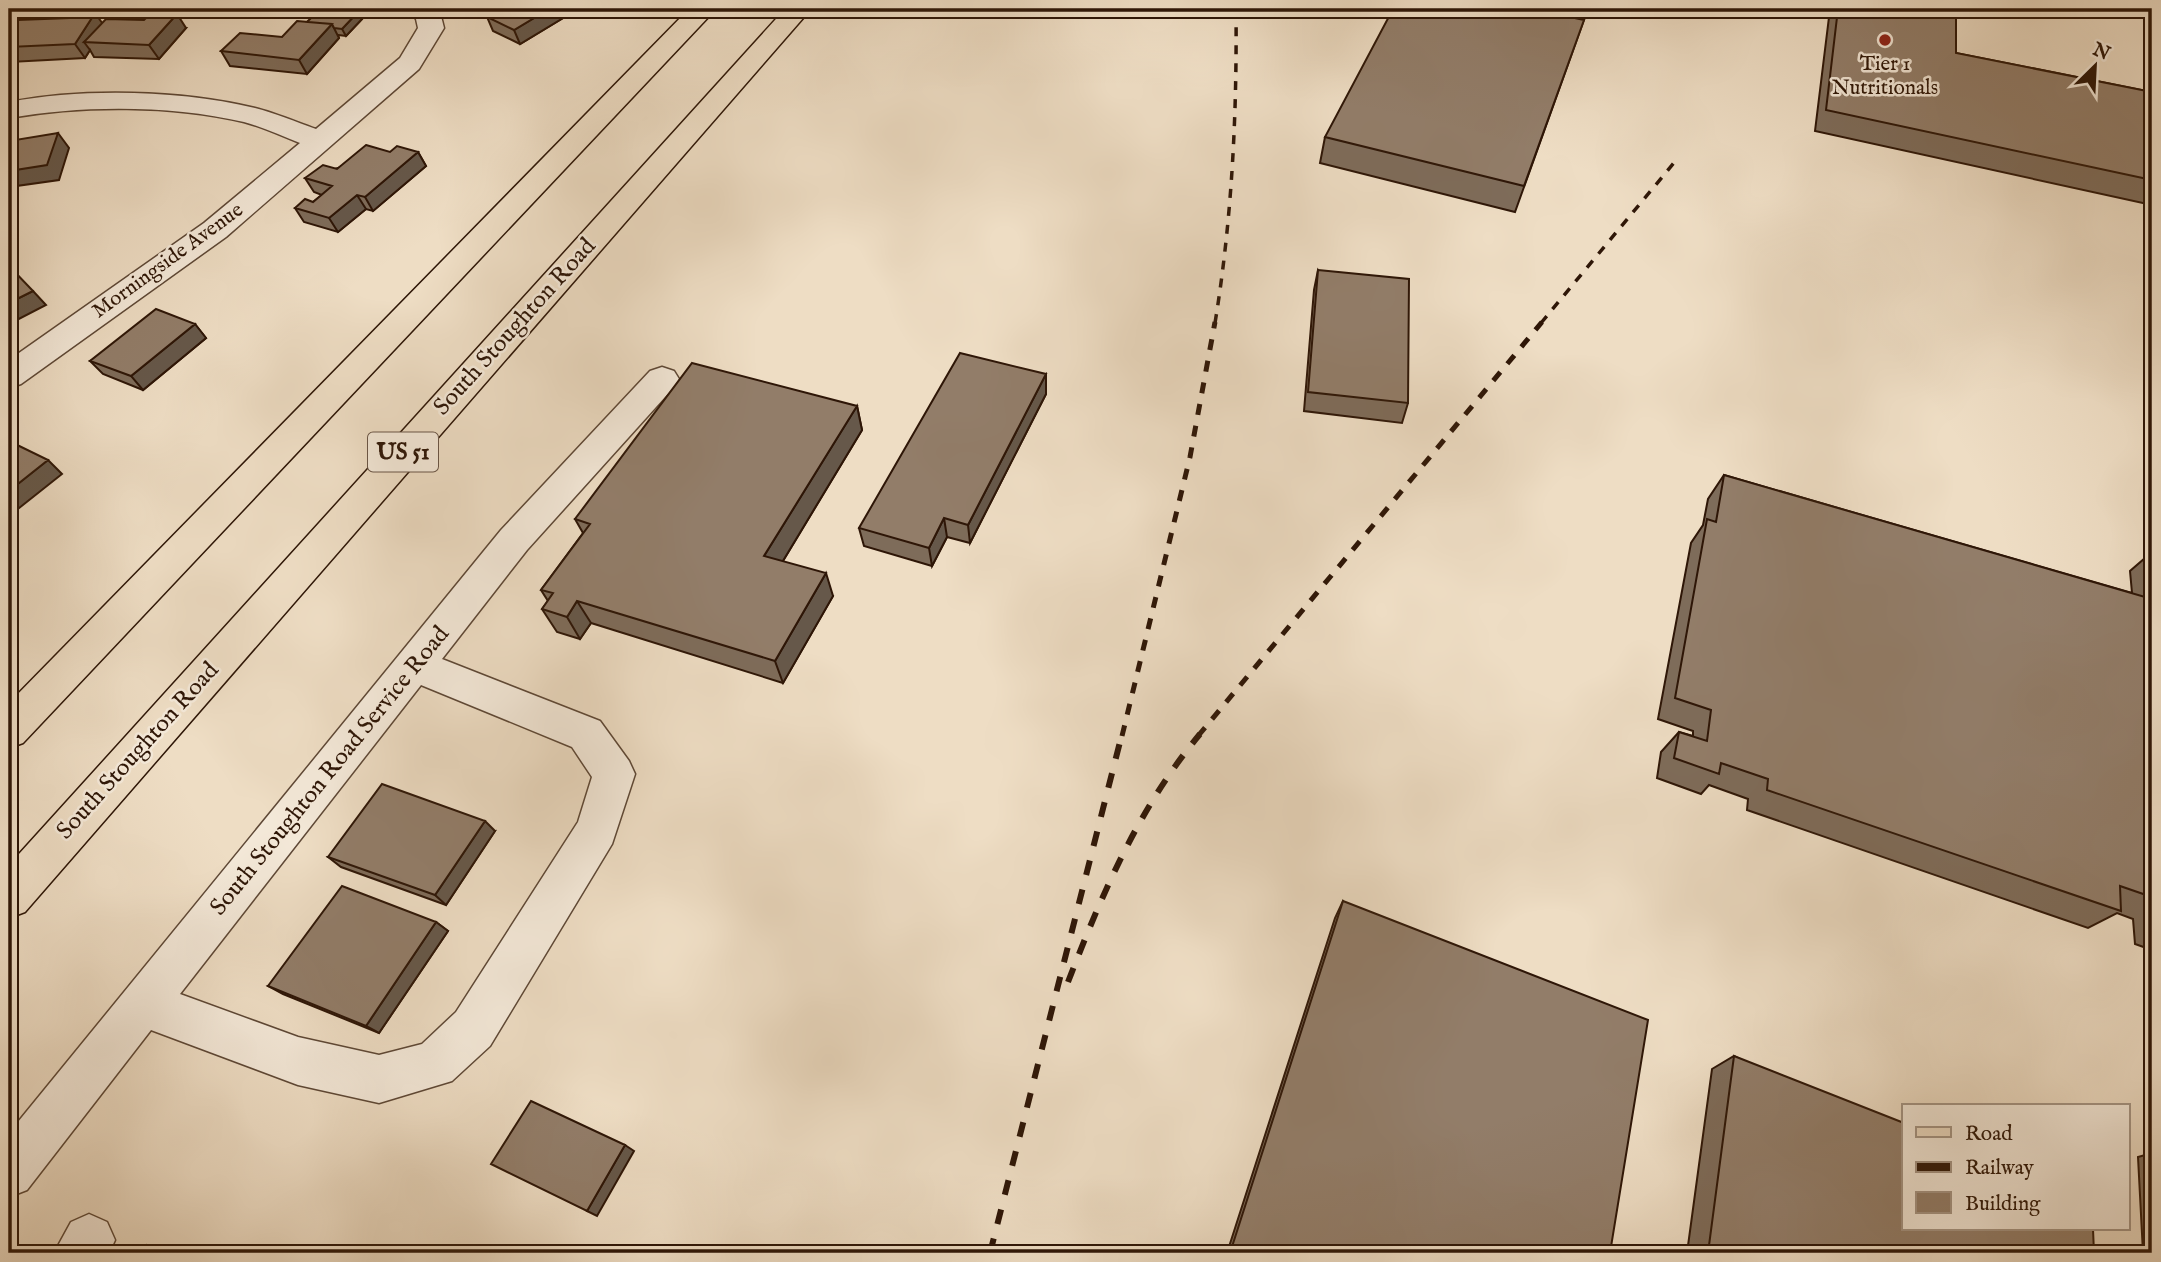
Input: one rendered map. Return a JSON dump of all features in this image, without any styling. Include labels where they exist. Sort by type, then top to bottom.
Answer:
[{"type":"main road","points":[[664,50],[694,9]]},
{"type":"main road","points":[[9,730],[703,9]]},
{"type":"main road","name":"South Stoughton Road","points":[[9,897],[798,9]]},
{"type":"street","name":"Morningside Avenue","points":[[9,376],[215,230],[410,63],[431,28],[428,16],[420,9]]},
{"type":"street","points":[[9,110],[42,104],[148,102],[250,115],[322,141]]},
{"type":"street","name":"South Stoughton Road Service Road","points":[[9,1172],[514,540],[662,379]]},
{"type":"street","points":[[143,1004],[298,1061],[379,1079],[435,1064],[473,1029],[597,830],[614,774],[586,734],[414,665]]},
{"type":"building","points":[[320,9],[358,12],[342,29],[334,28],[332,24],[307,22]]},
{"type":"building","points":[[502,9],[549,9],[514,30],[487,17]]},
{"type":"building","points":[[1393,9],[1533,9],[1584,20],[1524,186],[1325,137]]},
{"type":"building","points":[[1838,9],[1956,9],[1956,53],[2152,92],[2152,180],[1826,110]]},
{"type":"building","points":[[95,13],[75,44],[9,47],[9,34],[18,20],[70,18],[73,14]]},
{"type":"building","points":[[151,13],[177,14],[149,45],[84,42],[106,19],[144,20]]},
{"type":"building","points":[[297,21],[332,24],[299,60],[221,51],[240,33],[282,37]]},
{"type":"building","points":[[58,133],[47,165],[9,171],[9,141]]},
{"type":"building","points":[[366,145],[390,152],[397,146],[418,152],[365,197],[357,195],[329,218],[295,208],[305,199],[313,202],[332,186],[305,178],[323,165],[337,169]]},
{"type":"building","points":[[9,268],[33,291],[9,303]]},
{"type":"building","points":[[1318,270],[1409,279],[1408,403],[1308,392]]},
{"type":"building","points":[[156,309],[195,324],[131,376],[90,361]]},
{"type":"building","points":[[960,353],[1046,374],[968,525],[944,518],[929,548],[859,528]]},
{"type":"building","points":[[692,363],[857,406],[764,556],[826,573],[775,661],[577,601],[567,617],[542,609],[553,593],[541,590],[590,524],[575,519]]},
{"type":"building","points":[[9,441],[48,460],[9,491]]},
{"type":"building","points":[[1724,475],[2152,599],[2152,897],[2120,886],[2121,911],[1767,790],[1768,779],[1721,763],[1719,774],[1674,758],[1679,732],[1707,741],[1711,710],[1675,698],[1707,519],[1716,522]]},
{"type":"building","points":[[382,784],[485,821],[435,895],[328,857]]},
{"type":"building","points":[[342,886],[436,922],[366,1026],[268,986]]},
{"type":"building","points":[[1343,901],[1648,1020],[1610,1253],[1230,1253]]},
{"type":"building","points":[[1734,1056],[1902,1122],[1902,1230],[2093,1230],[2094,1253],[1708,1253]]},
{"type":"building","points":[[531,1101],[625,1145],[587,1211],[491,1164]]},
{"type":"building","points":[[147,1245],[164,1253],[142,1253]]},
{"type":"railway","points":[[1215,323],[1226,245],[1232,167],[1236,9]]},
{"type":"railway","points":[[1541,323],[1678,158]]},
{"type":"railway","points":[[1122,736],[1190,457],[1215,322]]},
{"type":"railway","points":[[1198,736],[1542,322]]},
{"type":"railway","points":[[990,1253],[1122,734]]},
{"type":"railway","points":[[1068,982],[1094,916],[1140,821],[1158,791],[1200,734]]},
{"type":"place","name":"Tier 1 Nutritionals","points":[[1885,40]]}]
